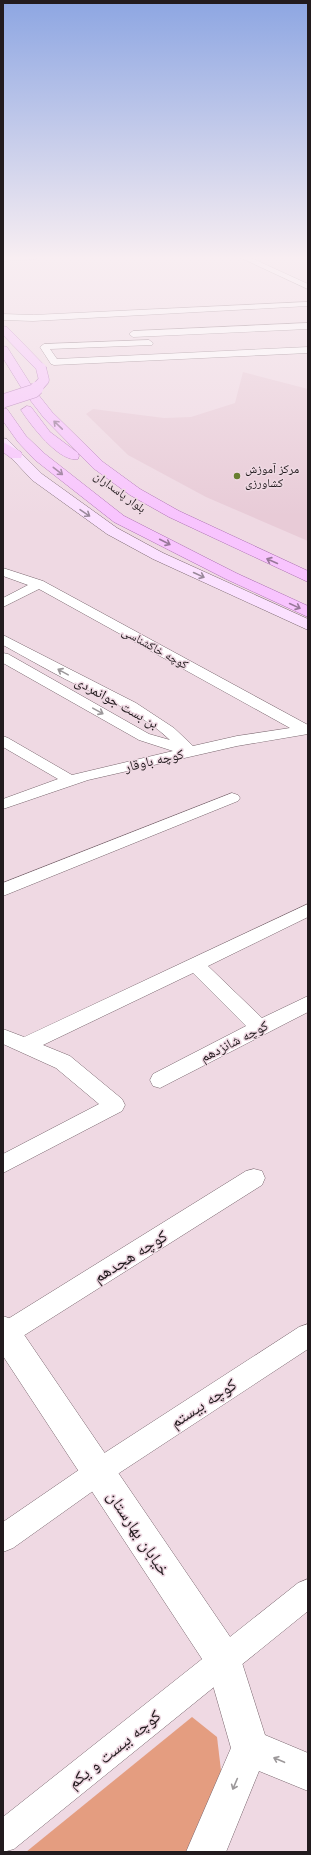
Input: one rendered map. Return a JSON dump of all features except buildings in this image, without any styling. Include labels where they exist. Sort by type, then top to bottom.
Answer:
[{"type":"main road","points":[[4,404],[34,391],[44,380],[41,368],[16,343]]},
{"type":"main road","points":[[3,350],[28,390],[48,415],[98,465],[136,492],[174,514],[308,577]]},
{"type":"main road","name":"بلوار پاسداران","points":[[10,386],[46,436],[135,505],[234,557]]},
{"type":"main road","name":"بلوار پاسداران","points":[[4,404],[22,439],[40,457],[119,519],[231,576],[308,612]]},
{"type":"main road","points":[[3,442],[37,477],[112,530],[158,556],[308,625]]},
{"type":"main road","points":[[63,449],[78,445]]},
{"type":"main road","points":[[3,446],[16,455]]},
{"type":"street","points":[[171,358],[149,343],[44,347],[54,362],[171,358],[308,350]]},
{"type":"street","points":[[184,343],[190,357]]},
{"type":"street","name":"کوچه خاکشناسی","points":[[3,572],[39,584],[306,729]]},
{"type":"street","points":[[3,603],[39,584]]},
{"type":"street","name":"بن بست جوانمردی","points":[[3,639],[68,675],[131,706],[168,731],[190,752]]},
{"type":"street","name":"بن بست جوانمردی","points":[[3,657],[144,737],[190,752]]},
{"type":"street","name":"کوچه باوقار","points":[[3,804],[83,776],[236,741],[306,729]]},
{"type":"street","points":[[3,741],[70,780]]},
{"type":"street","points":[[3,890],[232,798]]},
{"type":"street","points":[[25,1046],[308,910]]},
{"type":"street","points":[[195,964],[260,1028]]},
{"type":"street","name":"کوچه شانزدهم","points":[[160,1080],[308,1003]]},
{"type":"street","points":[[3,1036],[63,1062],[114,1105],[3,1164]]},
{"type":"street","name":"کوچه هجدهم","points":[[4,1333],[254,1178]]},
{"type":"street","name":"خیابان بهارستان","points":[[4,1333],[224,1660],[236,1694],[250,1748]]},
{"type":"street","name":"کوچه بیستم","points":[[3,1538],[98,1472],[308,1335]]},
{"type":"street","name":"کوچه بیست و یکم","points":[[3,1838],[308,1592]]},
{"type":"street","points":[[206,1852],[250,1748],[308,1772]]},
{"type":"shaded area","name":"مرکز آموزش کشاورزی","points":[[243,372],[308,389],[308,541],[206,497],[128,455],[86,414],[93,409],[164,418],[191,417],[235,403]]},
{"type":"shaded area","points":[[192,1717],[217,1737],[222,1779],[192,1852],[26,1852]]},
{"type":"place","name":"مرکز آموزش کشاورزی","points":[[237,476]]}]
